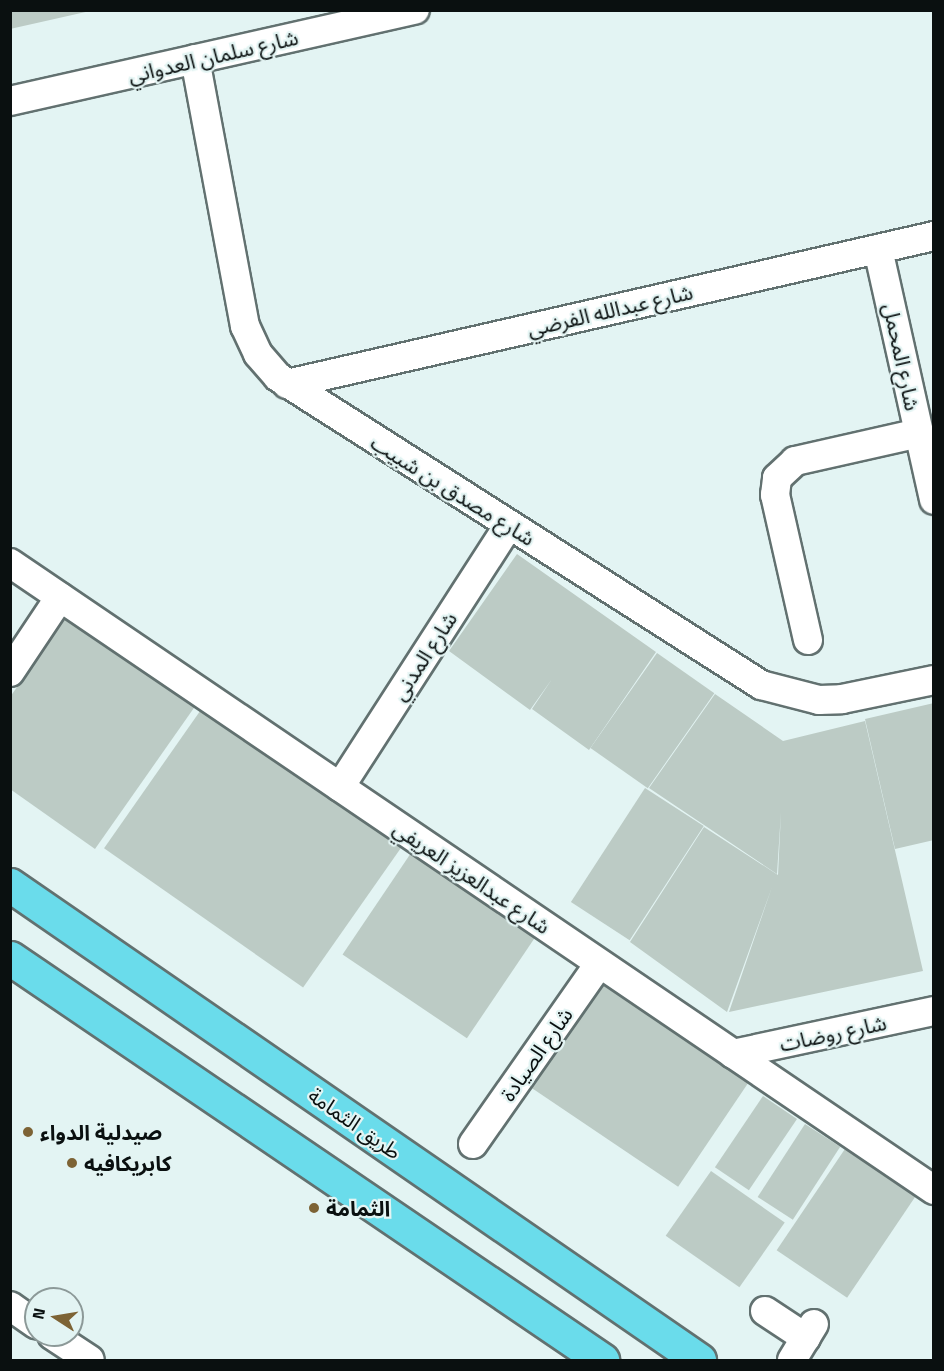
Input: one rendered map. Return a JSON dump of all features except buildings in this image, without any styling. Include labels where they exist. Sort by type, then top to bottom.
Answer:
[{"type":"main road","name":"طريق الثمامة","points":[[10,885],[699,1360]]},
{"type":"main road","points":[[10,958],[602,1360]]},
{"type":"street","name":"شارع سلمان العدواني","points":[[10,101],[415,10]]},
{"type":"street","name":"شارع مصدق بن شبيب","points":[[195,59],[245,326],[258,354],[286,384],[745,676],[778,692],[819,700],[842,699],[933,680]]},
{"type":"street","name":"شارع عبدالله الفرضي","points":[[286,384],[933,236]]},
{"type":"street","name":"شارع المحمل","points":[[878,249],[933,500]]},
{"type":"street","points":[[808,640],[775,495],[777,478],[795,461],[919,433]]},
{"type":"street","name":"شارع المدني","points":[[340,787],[508,525]]},
{"type":"street","name":"شارع عبدالعزيز العريفي","points":[[10,563],[933,1190]]},
{"type":"street","points":[[10,672],[60,597]]},
{"type":"street","name":"شارع الصيادة","points":[[474,1144],[599,964]]},
{"type":"street","name":"شارع روضات","points":[[733,1054],[933,1011]]},
{"type":"street","points":[[765,1311],[804,1341]]},
{"type":"street","points":[[69,1347],[90,1360]]},
{"type":"place","name":"صيدلية الدواء","points":[[28,1132]]},
{"type":"place","name":"كابريكافيه","points":[[72,1163]]},
{"type":"place","name":"الثمامة","points":[[314,1208]]}]
